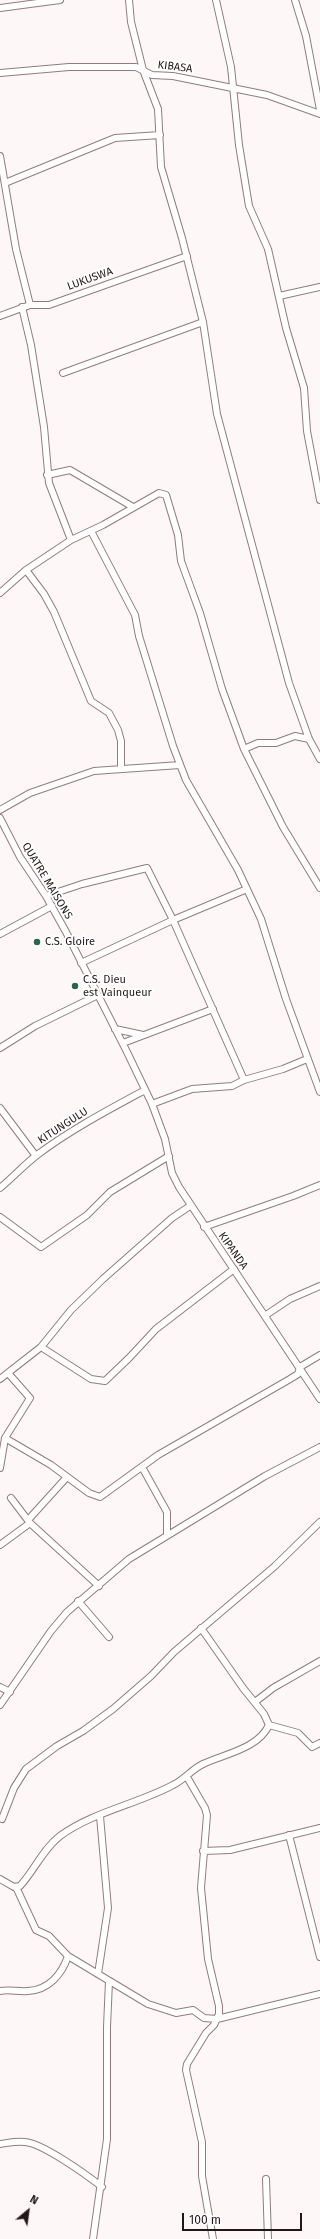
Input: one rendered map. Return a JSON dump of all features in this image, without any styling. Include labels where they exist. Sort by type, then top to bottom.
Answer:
[{"type":"street","points":[[0,8],[60,0]]},
{"type":"street","points":[[129,0],[131,22],[143,70],[158,109],[161,166],[187,256],[203,322],[217,414],[289,683],[309,739],[320,759]]},
{"type":"street","points":[[216,0],[233,87],[238,137],[249,206],[268,249],[304,388],[307,431],[320,500]]},
{"type":"street","points":[[295,0],[306,36],[320,110]]},
{"type":"street","name":"KIBASA","points":[[0,73],[69,67],[136,67],[157,76],[173,76],[267,95],[320,114]]},
{"type":"street","points":[[5,183],[115,138],[160,135]]},
{"type":"street","points":[[0,156],[14,243],[30,304]]},
{"type":"street","name":"LUKUSWA","points":[[0,316],[30,304],[49,305],[187,256]]},
{"type":"street","points":[[279,296],[320,287]]},
{"type":"street","points":[[22,307],[31,345],[44,427],[47,475],[51,492],[71,540]]},
{"type":"street","points":[[64,373],[203,322]]},
{"type":"street","points":[[47,475],[70,470],[133,507]]},
{"type":"street","points":[[0,593],[26,570],[71,540],[159,493],[166,495],[178,535],[181,561],[200,613],[222,689],[244,749],[283,827],[320,888]]},
{"type":"street","points":[[91,530],[135,615],[141,643],[186,780],[248,889],[261,919],[280,983],[320,1092]]},
{"type":"street","points":[[26,570],[44,594],[54,612],[91,701],[109,713],[118,730],[121,741],[122,768]]},
{"type":"street","points":[[244,749],[258,743],[276,744],[295,736],[309,739]]},
{"type":"street","points":[[0,810],[30,793],[84,774],[107,768],[180,765]]},
{"type":"street","name":"QUATRE MAISONS","points":[[0,818],[20,857],[52,906],[116,1029],[152,1104]]},
{"type":"street","points":[[46,896],[82,884],[147,868],[173,920],[244,1080]]},
{"type":"street","points":[[81,963],[173,920],[248,889]]},
{"type":"street","points":[[0,934],[52,906]]},
{"type":"street","points":[[0,1048],[35,1026],[98,995]]},
{"type":"street","points":[[123,1043],[213,1009]]},
{"type":"street","points":[[116,1029],[144,1035]]},
{"type":"street","points":[[152,1104],[192,1089],[232,1086],[244,1080],[283,1069],[308,1059]]},
{"type":"street","name":"KITUNGULU","points":[[0,1188],[36,1156],[89,1120],[145,1090]]},
{"type":"street","name":"KIPANDA","points":[[152,1104],[169,1156],[172,1173],[190,1206],[266,1315],[320,1399]]},
{"type":"street","points":[[0,1108],[36,1156]]},
{"type":"street","points":[[0,1217],[41,1247],[86,1215],[110,1192],[169,1156]]},
{"type":"street","points":[[204,1227],[320,1185]]},
{"type":"street","points":[[0,1379],[41,1347],[82,1300],[172,1218],[190,1206]]},
{"type":"street","points":[[41,1347],[92,1379],[105,1381],[156,1329],[234,1269]]},
{"type":"street","points":[[266,1315],[290,1299],[320,1286]]},
{"type":"street","points":[[5,1438],[52,1465],[89,1493],[100,1497],[158,1455],[298,1374],[300,1367],[320,1355]]},
{"type":"street","points":[[0,1468],[5,1438],[30,1398],[8,1374]]},
{"type":"street","points":[[0,1706],[51,1631],[78,1602],[129,1559],[265,1476],[320,1448]]},
{"type":"street","points":[[142,1467],[167,1512],[167,1536]]},
{"type":"street","points":[[0,1545],[29,1522],[67,1477]]},
{"type":"street","points":[[11,1498],[29,1522],[98,1586]]},
{"type":"street","points":[[2,1819],[14,1788],[26,1769],[57,1746],[83,1731],[113,1709],[201,1628],[275,1566],[320,1522]]},
{"type":"street","points":[[78,1602],[109,1637]]},
{"type":"street","points":[[201,1628],[255,1702],[269,1725],[298,1733],[312,1747],[320,1743]]},
{"type":"street","points":[[255,1702],[273,1688],[320,1661]]},
{"type":"street","points":[[0,1687],[10,1692]]},
{"type":"street","points":[[16,1887],[22,1884],[52,1842],[60,1836],[100,1816],[174,1785],[187,1777],[202,1764],[248,1745],[266,1732],[269,1725]]},
{"type":"street","points":[[187,1777],[205,1808],[207,1816],[201,1888],[208,1959],[214,1990],[219,2006],[217,2019],[206,2032],[187,2064],[186,2070],[202,2142],[202,2176],[213,2239]]},
{"type":"street","points":[[98,1974],[108,1908],[100,1816]]},
{"type":"street","points":[[203,1851],[230,1850],[320,1828]]},
{"type":"street","points":[[290,1835],[320,1957]]},
{"type":"street","points":[[0,1879],[16,1887],[36,1930],[49,1936],[68,1956],[148,2004],[176,2013],[192,2010],[204,2018],[217,2019],[320,1994]]},
{"type":"street","points":[[0,1991],[12,1989],[26,1992],[42,1988],[50,1984],[62,1971],[68,1956]]},
{"type":"street","points":[[93,2239],[108,2139],[107,2028],[109,1980]]},
{"type":"street","points":[[0,2144],[26,2142],[81,2170],[102,2187]]},
{"type":"street","points":[[266,2179],[268,2239]]},
{"type":"place","name":"C.S. Gloire","points":[[37,942]]},
{"type":"place","name":"C.S. Dieu est Vainqueur","points":[[75,986]]}]
